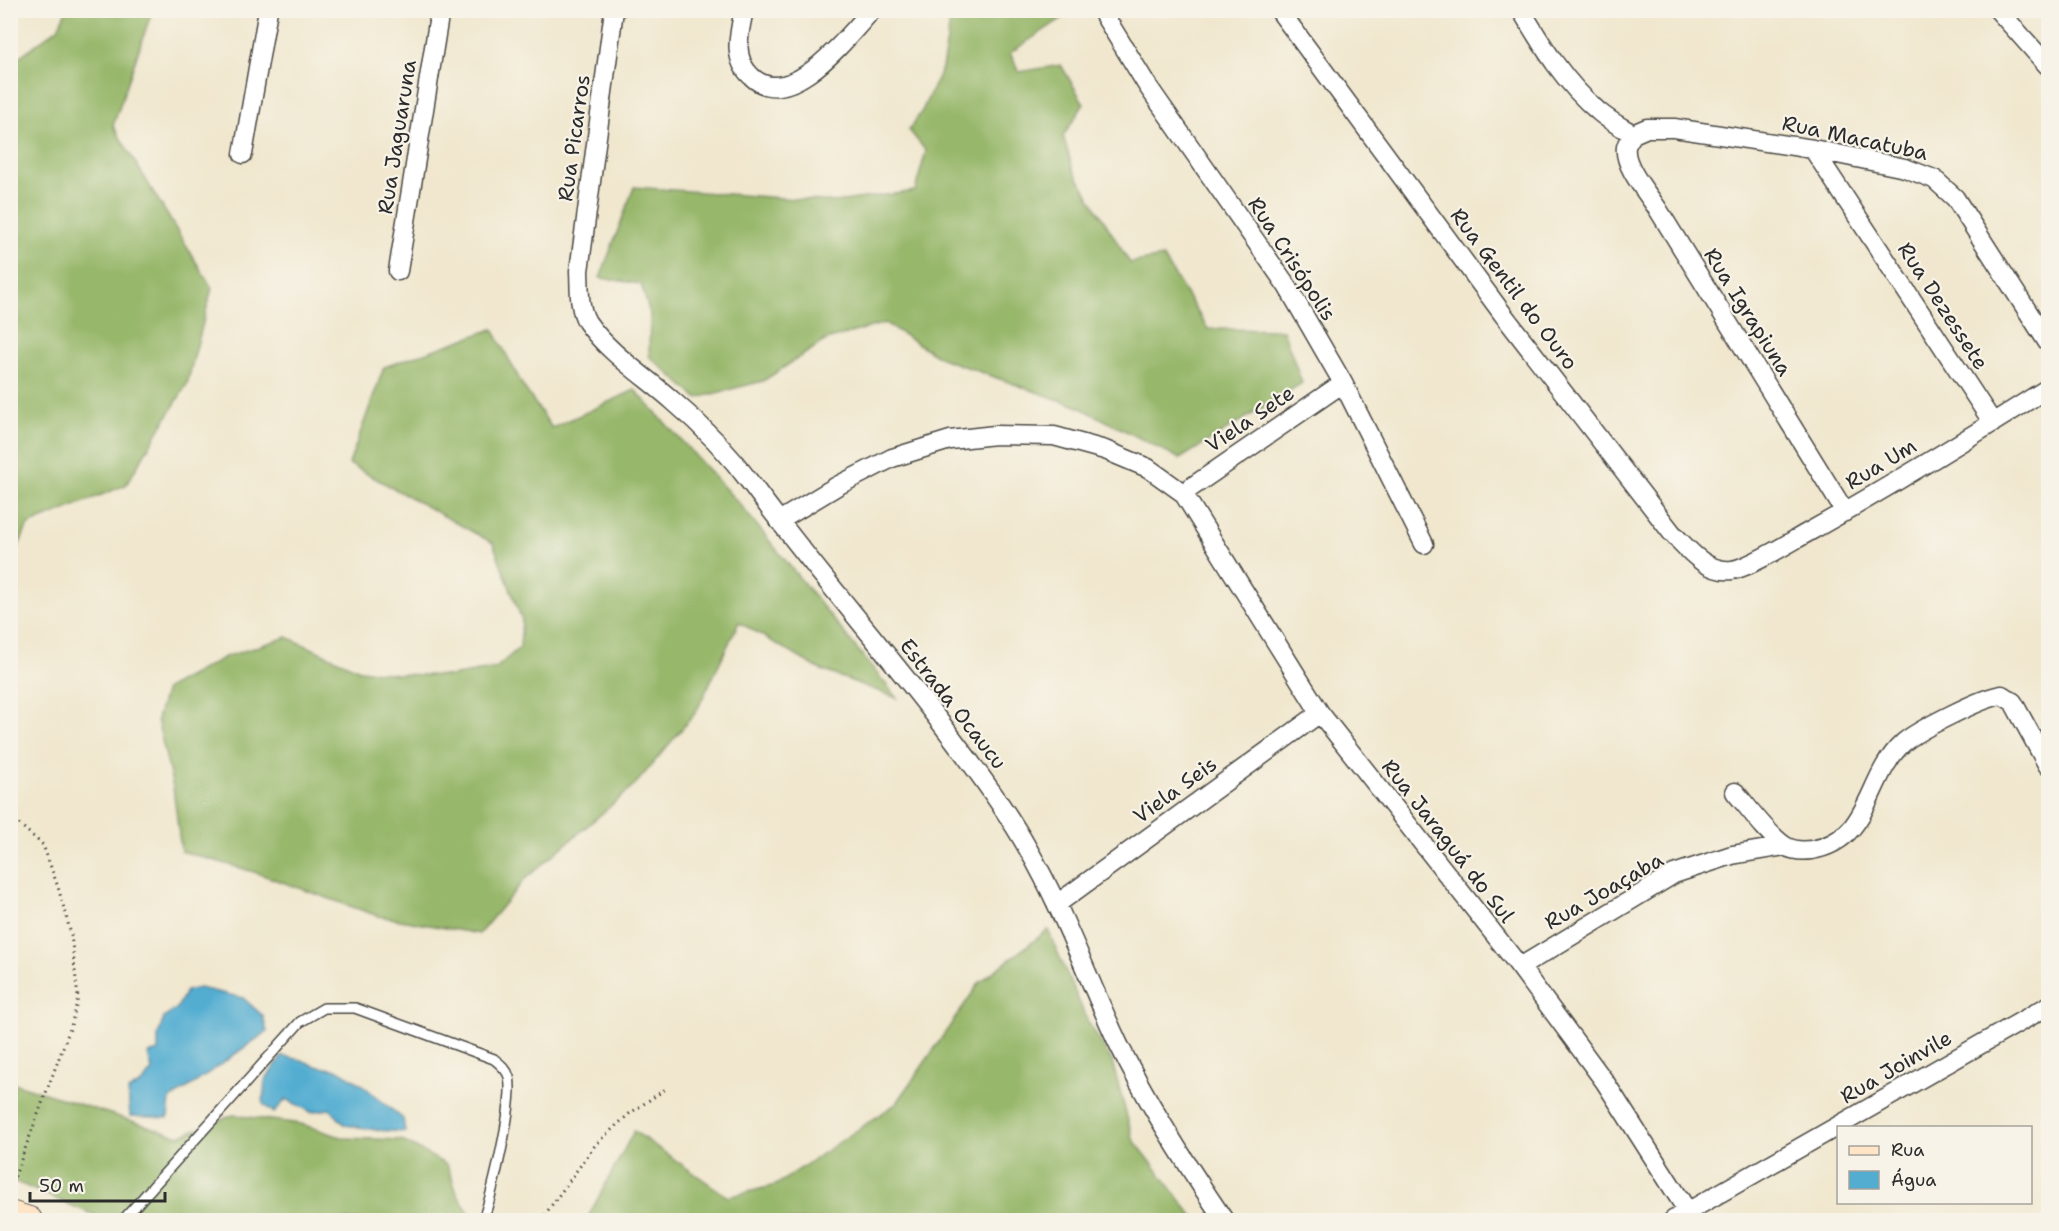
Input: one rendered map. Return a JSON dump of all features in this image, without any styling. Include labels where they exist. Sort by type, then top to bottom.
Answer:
[{"type":"main road","points":[[10,1214],[29,1221]]},
{"type":"street","points":[[243,154],[268,10]]},
{"type":"street","name":"Rua Jaguaruna","points":[[398,271],[440,10]]},
{"type":"street","name":"Rua Picarros","points":[[579,271],[614,10]]},
{"type":"street","points":[[744,10],[738,54],[744,69],[755,81],[773,88],[791,85],[834,53],[873,10]]},
{"type":"street","name":"Rua Crisópolis","points":[[1101,10],[1147,85],[1287,286],[1343,383],[1424,544]]},
{"type":"street","name":"Rua Gentil do Ouro","points":[[1279,10],[1502,313],[1672,532],[1696,557],[1713,568],[1732,570]]},
{"type":"street","points":[[1521,10],[1547,55],[1572,88],[1599,113],[1633,134]]},
{"type":"street","points":[[1998,10],[2049,66]]},
{"type":"street","name":"Rua Macatuba","points":[[1633,134],[1647,128],[1674,128],[1813,149],[1905,168],[1934,179],[1955,198],[2049,343]]},
{"type":"street","name":"Rua Igrapiuna","points":[[1633,134],[1626,145],[1627,158],[1634,174],[1845,512]]},
{"type":"street","name":"Rua Dezessete","points":[[1813,149],[1993,423]]},
{"type":"street","name":"Estrada Ocaucu","points":[[579,271],[581,306],[586,321],[601,338],[675,402],[719,444],[925,701],[1000,803],[1029,850],[1057,904],[1124,1054],[1182,1158],[1224,1221]]},
{"type":"street","name":"Viela Sete","points":[[1183,493],[1343,383]]},
{"type":"street","name":"Rua Um","points":[[1732,570],[1756,560],[1845,512],[2049,388]]},
{"type":"street","points":[[779,521],[837,486],[892,458],[950,440],[995,435],[1054,436],[1105,450],[1148,468],[1183,493]]},
{"type":"street","name":"Rua Jaraguá do Sul","points":[[1183,493],[1320,713],[1520,968],[1605,1082],[1680,1216]]},
{"type":"street","name":"Rua Joaçaba","points":[[1520,968],[1674,874],[1732,855],[1785,846],[1801,852],[1819,849],[1837,842],[1856,824],[1865,810],[1878,779],[1891,757],[1903,744],[1923,729],[1988,699],[2001,695],[2013,702],[2049,766]]},
{"type":"street","name":"Viela Seis","points":[[1057,904],[1320,713]]},
{"type":"street","points":[[1735,792],[1785,846]]},
{"type":"street","name":"Rua Joinvile","points":[[1838,1126],[2049,1006]]},
{"type":"street","name":"Rua Joinvile","points":[[1680,1216],[1837,1127]]},
{"type":"lane","points":[[123,1221],[300,1022],[324,1008],[355,1008],[494,1059],[503,1066],[509,1076],[508,1109],[490,1199],[483,1221]]},
{"type":"path","points":[[10,816],[43,845],[71,934],[78,998],[72,1026],[10,1189]]},
{"type":"path","points":[[541,1221],[596,1144],[629,1114],[667,1088]]},
{"type":"green space","points":[[963,10],[1073,11],[1010,53],[1019,72],[1061,65],[1084,104],[1063,136],[1073,170],[1130,263],[1163,257],[1208,329],[1283,330],[1302,383],[1180,459],[1079,407],[941,358],[885,323],[826,340],[763,381],[697,398],[649,356],[650,314],[641,284],[600,278],[634,187],[836,202],[915,191],[926,151],[909,130],[922,111],[942,68],[950,22]]},
{"type":"green space","points":[[66,11],[152,11],[113,126],[212,288],[187,384],[126,485],[28,525],[11,563],[11,63],[58,28]]},
{"type":"green space","points":[[493,329],[523,386],[552,428],[635,390],[742,507],[897,698],[819,669],[739,622],[696,712],[634,786],[525,879],[479,934],[378,916],[254,872],[181,851],[173,787],[157,719],[166,689],[225,657],[287,637],[360,670],[398,674],[451,676],[496,668],[520,647],[522,620],[493,543],[349,464],[384,367]]},
{"type":"green space","points":[[1048,930],[1087,1020],[1112,1061],[1133,1139],[1196,1220],[592,1220],[588,1217],[634,1131],[728,1197],[776,1185],[897,1103],[980,982]]},
{"type":"green space","points":[[10,1082],[179,1136],[233,1115],[301,1124],[344,1138],[401,1140],[447,1165],[458,1196],[474,1220],[106,1220],[11,1180]]},
{"type":"water","points":[[200,988],[243,998],[263,1016],[267,1032],[170,1099],[168,1118],[130,1116],[128,1091],[143,1082],[152,1070],[148,1054],[158,1051],[158,1035],[164,1018],[177,1008],[186,991]]},
{"type":"water","points":[[282,1056],[338,1070],[360,1083],[403,1119],[405,1132],[345,1125],[330,1109],[311,1112],[286,1099],[274,1113],[263,1104],[265,1080]]}]
